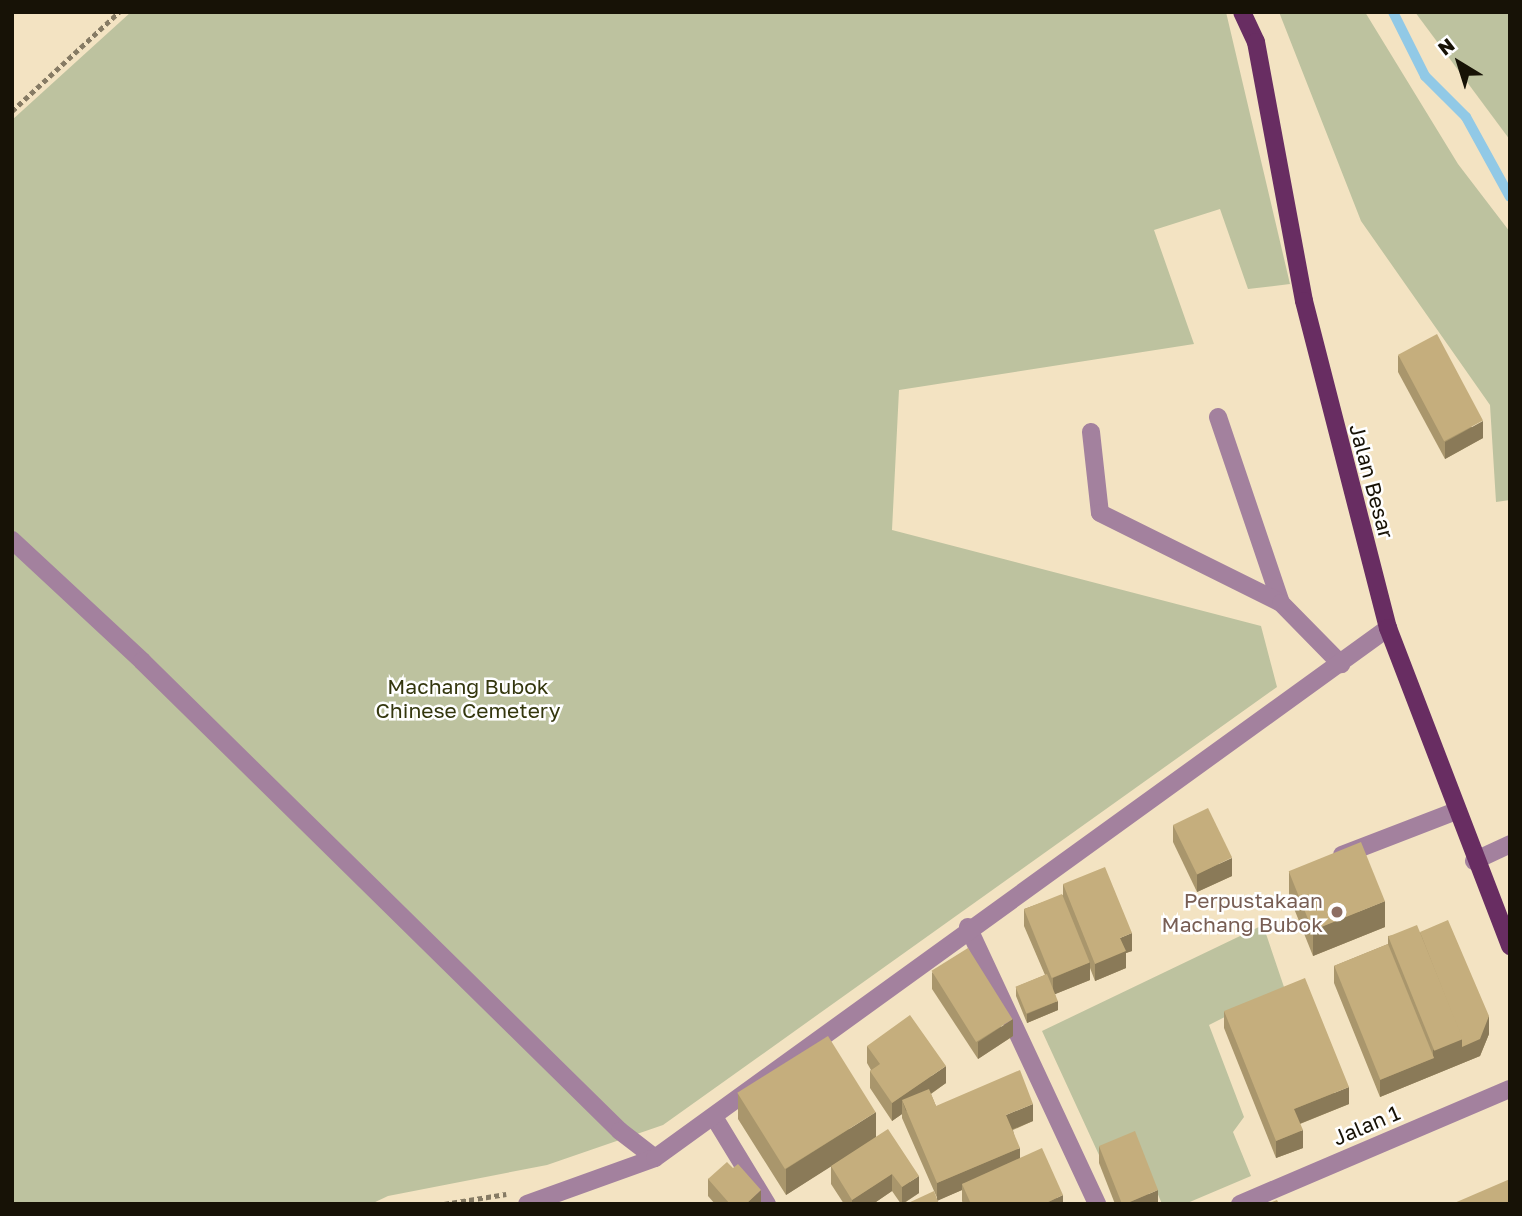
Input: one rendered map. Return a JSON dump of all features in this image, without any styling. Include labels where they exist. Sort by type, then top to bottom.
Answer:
[{"type":"main road","name":"Jalan Besar","points":[[1242,12],[1256,42],[1304,302],[1388,628],[1474,861],[1510,946]]},
{"type":"street","points":[[1218,417],[1281,603]]},
{"type":"street","points":[[1091,432],[1100,513],[1281,603],[1341,664]]},
{"type":"street","points":[[12,540],[142,661],[620,1131],[655,1158]]},
{"type":"street","points":[[527,1204],[655,1158],[968,927],[1388,628]]},
{"type":"street","points":[[1324,862],[1456,811]]},
{"type":"street","points":[[1474,861],[1510,844]]},
{"type":"street","points":[[968,927],[1097,1204]]},
{"type":"street","name":"Jalan 1","points":[[1240,1204],[1510,1089]]},
{"type":"street","points":[[714,1117],[767,1204]]},
{"type":"path","points":[[12,111],[119,12]]},
{"type":"green space","name":"Machang Bubok Chinese Cemetery","points":[[131,12],[1226,12],[1290,284],[1248,289],[1220,209],[1154,230],[1194,344],[899,390],[892,530],[1261,626],[1277,687],[663,1125],[547,1165],[388,1196],[371,1204],[12,1204],[12,120]]},
{"type":"green space","points":[[1279,12],[1365,12],[1458,164],[1510,232],[1510,500],[1496,502],[1490,405],[1361,221]]},
{"type":"green space","points":[[1415,12],[1510,12],[1510,140]]},
{"type":"green space","points":[[1263,925],[1284,987],[1209,1025],[1244,1117],[1233,1132],[1251,1176],[1185,1204],[1162,1204],[1136,1142],[1099,1155],[1042,1031]]},
{"type":"building","points":[[1437,334],[1483,421],[1444,441],[1398,355]]},
{"type":"building","points":[[1208,808],[1232,857],[1197,875],[1173,825]]},
{"type":"building","points":[[1361,842],[1385,901],[1313,931],[1289,871]]},
{"type":"building","points":[[1105,867],[1132,933],[1120,938],[1126,951],[1095,964],[1063,884]]},
{"type":"building","points":[[1062,894],[1090,963],[1052,978],[1024,909]]},
{"type":"building","points":[[1448,920],[1489,1016],[1480,1039],[1462,1047],[1462,1039],[1420,932]]},
{"type":"building","points":[[1417,925],[1463,1039],[1434,1051],[1388,937]]},
{"type":"building","points":[[1388,944],[1434,1058],[1380,1080],[1334,966]]},
{"type":"building","points":[[968,948],[1013,1019],[976,1042],[932,971]]},
{"type":"building","points":[[1047,974],[1058,1001],[1026,1014],[1015,987]]},
{"type":"building","points":[[1305,978],[1349,1087],[1294,1109],[1303,1130],[1276,1141],[1224,1011]]},
{"type":"building","points":[[910,1015],[946,1066],[892,1103],[870,1071],[880,1064],[867,1046]]},
{"type":"building","points":[[828,1036],[876,1112],[785,1169],[737,1093]]},
{"type":"building","points":[[1020,1070],[1033,1104],[1006,1115],[1020,1148],[937,1183],[902,1100],[929,1089],[936,1106]]},
{"type":"building","points":[[888,1129],[919,1176],[902,1187],[892,1174],[852,1200],[831,1166]]},
{"type":"building","points":[[1135,1131],[1158,1190],[1122,1204],[1099,1146]]},
{"type":"building","points":[[1042,1148],[1063,1195],[1044,1204],[971,1204],[962,1184]]},
{"type":"building","points":[[727,1162],[733,1168],[738,1164],[761,1190],[746,1204],[730,1204],[708,1179]]},
{"type":"building","points":[[1510,1179],[1510,1204],[1452,1204]]},
{"type":"building","points":[[934,1191],[939,1204],[906,1204]]},
{"type":"waterway","points":[[1393,12],[1425,76],[1466,117],[1510,197]]},
{"type":"place","name":"Perpustakaan Machang Bubok","points":[[1337,912]]}]
